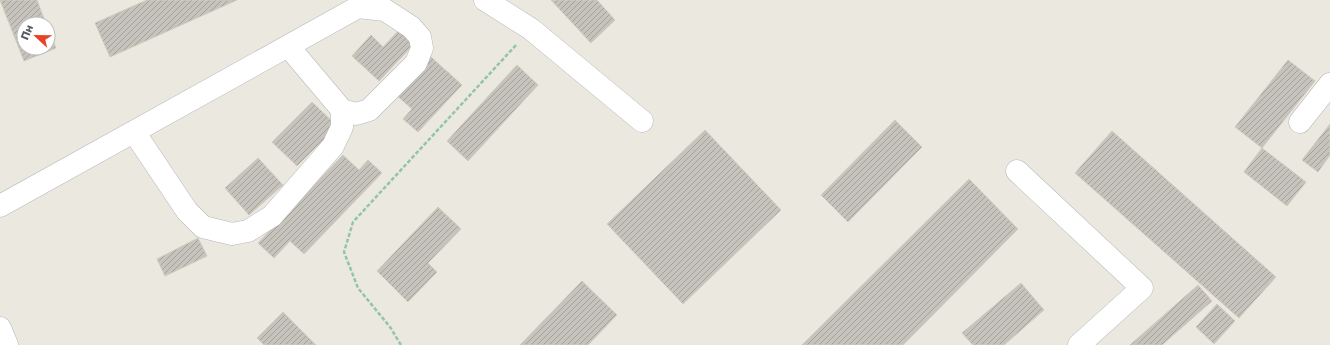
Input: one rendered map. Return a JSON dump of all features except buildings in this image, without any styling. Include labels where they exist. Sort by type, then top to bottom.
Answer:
[{"type":"lane","points":[[485,0],[531,28],[642,120]]},
{"type":"lane","points":[[0,206],[365,3],[385,10],[411,27],[420,36],[422,48],[416,63],[369,110],[356,114],[342,110],[288,46]]},
{"type":"lane","points":[[1300,122],[1330,84]]},
{"type":"lane","points":[[134,132],[186,211],[203,227],[232,234],[248,231],[272,216],[333,146],[342,126],[342,110]]},
{"type":"lane","points":[[1017,171],[1142,288],[1079,345]]},
{"type":"lane","points":[[0,328],[7,345]]},
{"type":"path","points":[[400,345],[390,327],[358,288],[344,252],[353,222],[531,28]]}]
